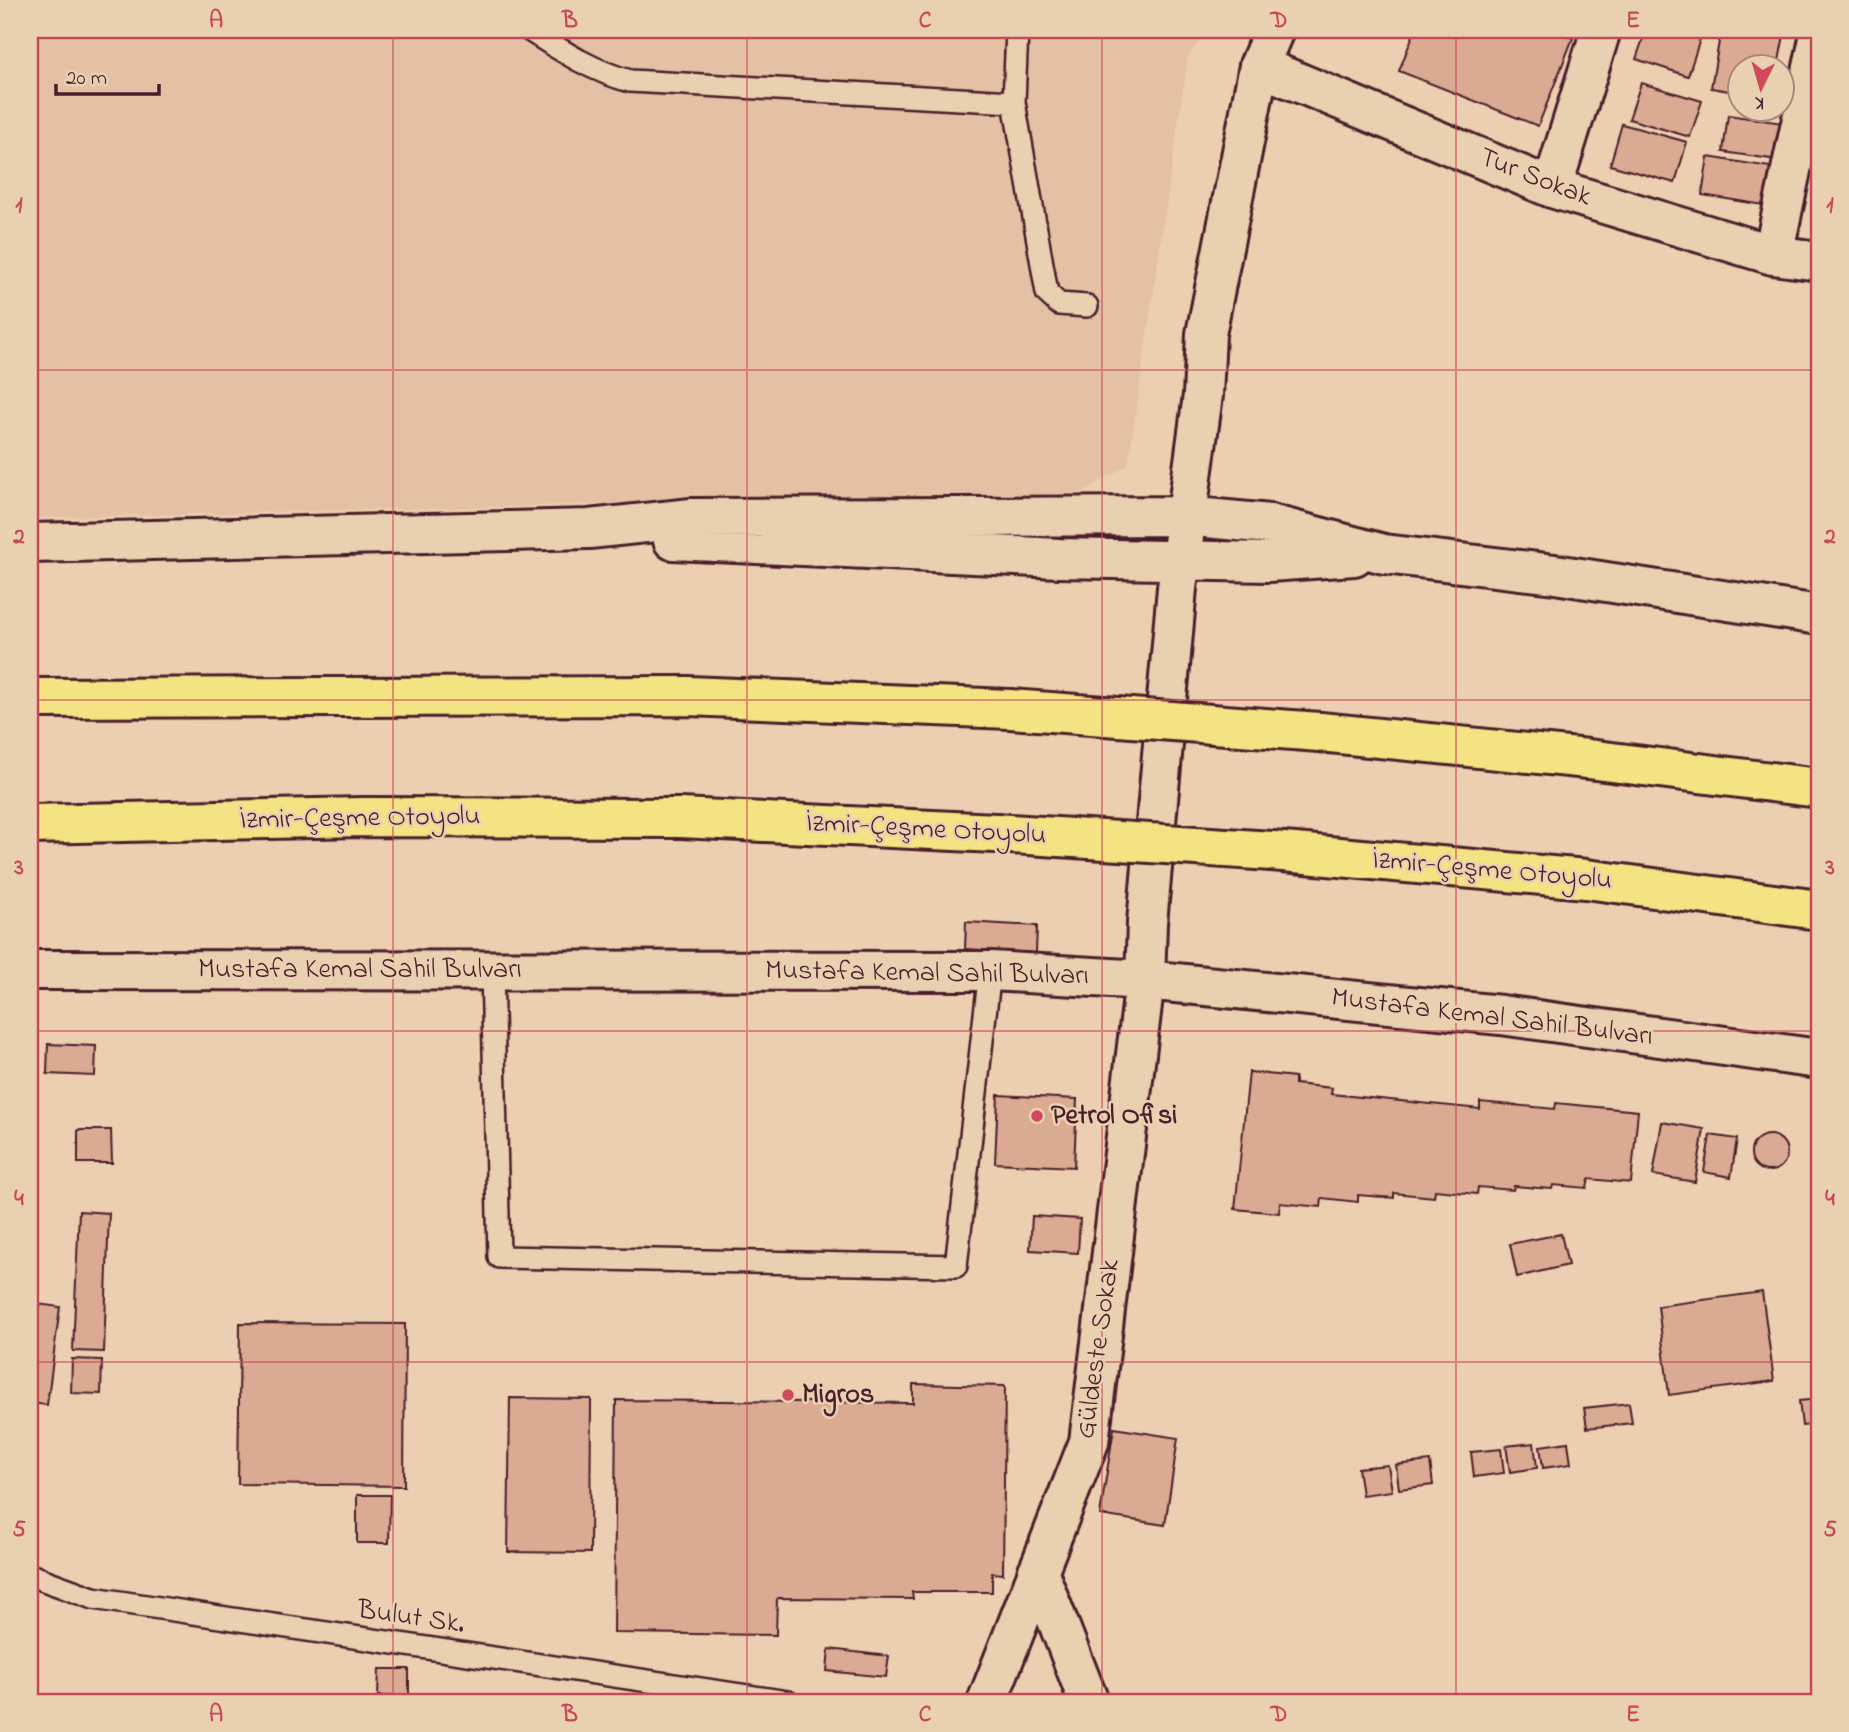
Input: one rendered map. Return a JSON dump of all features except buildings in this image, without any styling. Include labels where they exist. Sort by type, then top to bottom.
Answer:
[{"type":"highway","points":[[30,698],[688,696],[1010,709],[1320,732],[1588,758],[1819,788]]},
{"type":"highway","name":"İzmir-Çeşme Otoyolu","points":[[30,824],[363,817],[666,818],[996,833],[1272,851],[1586,879],[1819,910]]},
{"type":"street","name":"Güldeste Sokak","points":[[987,1702],[1089,1442],[1145,980],[1147,923],[1180,559],[1203,395],[1206,334],[1259,66],[1275,30]]},
{"type":"street","points":[[1552,188],[1601,30]]},
{"type":"street","points":[[1773,255],[1819,39]]},
{"type":"street","name":"Tur Sokak","points":[[1259,66],[1552,188],[1773,255],[1819,261]]},
{"type":"street","points":[[30,543],[589,529],[692,518],[1185,516],[1270,524],[1384,554],[1556,574],[1819,615]]},
{"type":"street","points":[[589,529],[712,544],[1059,558],[1269,562],[1384,554]]},
{"type":"street","name":"Mustafa Kemal Sahil Bulvarı","points":[[30,970],[990,971],[1145,980],[1501,1015],[1819,1059]]},
{"type":"street","points":[[1038,1571],[1089,1702]]},
{"type":"lane","points":[[529,30],[578,62],[604,74],[630,81],[1014,102]]},
{"type":"lane","points":[[1017,30],[1014,102],[1047,293],[1059,304],[1087,306]]},
{"type":"lane","points":[[492,970],[499,1257],[956,1266],[990,971]]},
{"type":"lane","name":"Bulut Sk.","points":[[30,1575],[93,1598],[788,1702]]},
{"type":"shaded area","points":[[30,30],[1207,30],[1188,57],[1128,465],[1081,493],[30,518]]},
{"type":"place","name":"Petrol Ofisi","points":[[1037,1116]]},
{"type":"place","name":"Migros","points":[[788,1395]]}]
